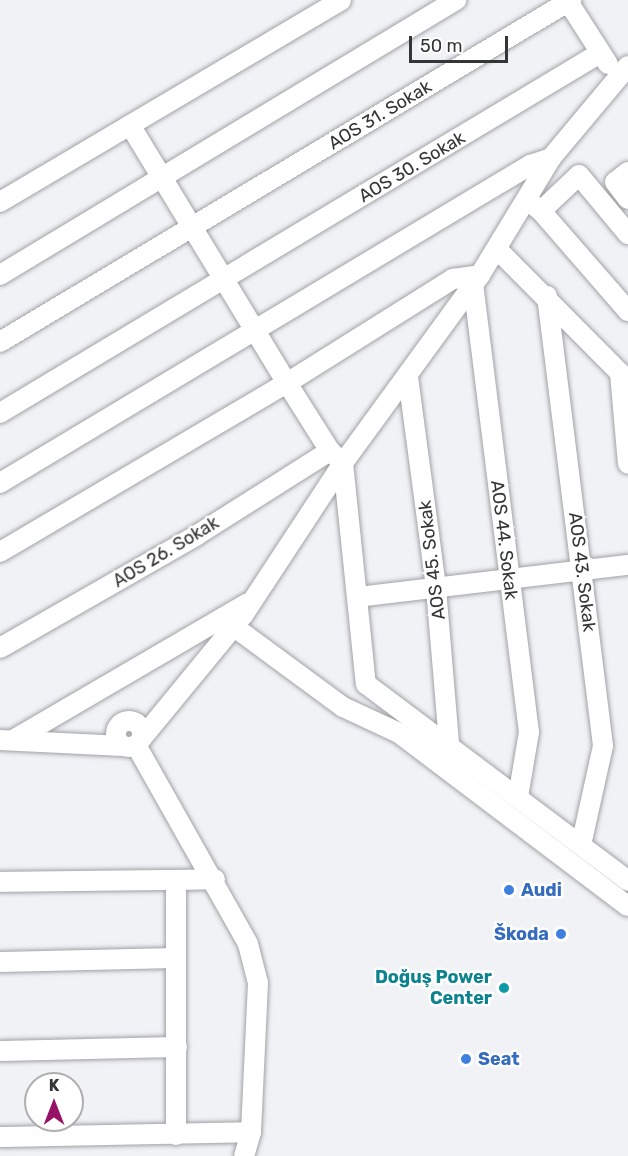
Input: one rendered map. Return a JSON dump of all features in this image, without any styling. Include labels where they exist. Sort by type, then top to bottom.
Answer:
[{"type":"street","points":[[0,202],[341,0]]},
{"type":"street","points":[[0,274],[456,0]]},
{"type":"street","points":[[534,206],[551,158],[622,71],[600,53],[569,1]]},
{"type":"street","name":"AOS 31. Sokak","points":[[0,342],[569,1]]},
{"type":"street","name":"AOS 30. Sokak","points":[[0,413],[600,53]]},
{"type":"street","points":[[130,125],[223,281],[337,457],[358,597],[366,684],[449,744],[628,881]]},
{"type":"street","points":[[0,483],[520,170],[551,158]]},
{"type":"street","points":[[628,172],[615,182],[628,199]]},
{"type":"street","points":[[8,739],[71,742],[130,736],[174,696],[253,600],[337,457],[408,377],[497,249],[534,206],[579,175],[628,234]]},
{"type":"street","points":[[534,206],[628,311]]},
{"type":"street","points":[[497,249],[547,296],[620,373],[628,464]]},
{"type":"street","points":[[0,552],[287,383],[453,279],[476,279]]},
{"type":"street","name":"AOS 44. Sokak","points":[[476,279],[508,579],[529,732],[518,797]]},
{"type":"street","name":"AOS 43. Sokak","points":[[547,296],[603,746],[581,845]]},
{"type":"street","name":"AOS 45. Sokak","points":[[408,377],[436,588],[449,744]]},
{"type":"street","name":"AOS 26. Sokak","points":[[0,648],[337,457]]},
{"type":"street","points":[[358,597],[628,565]]},
{"type":"street","points":[[8,739],[253,600]]},
{"type":"street","points":[[233,626],[344,707],[399,733],[628,906]]},
{"type":"street","points":[[130,736],[215,879],[248,944],[258,983],[251,1132],[244,1156]]},
{"type":"street","points":[[0,882],[215,879]]},
{"type":"street","points":[[176,880],[176,1135]]},
{"type":"street","points":[[0,962],[176,958]]},
{"type":"street","points":[[0,1051],[177,1047]]},
{"type":"street","points":[[0,1137],[251,1132]]},
{"type":"place","name":"Audi","points":[[509,890]]},
{"type":"place","name":"Škoda","points":[[561,934]]},
{"type":"place","name":"Doğuş Power Center","points":[[504,988]]},
{"type":"place","name":"Seat","points":[[466,1059]]}]
